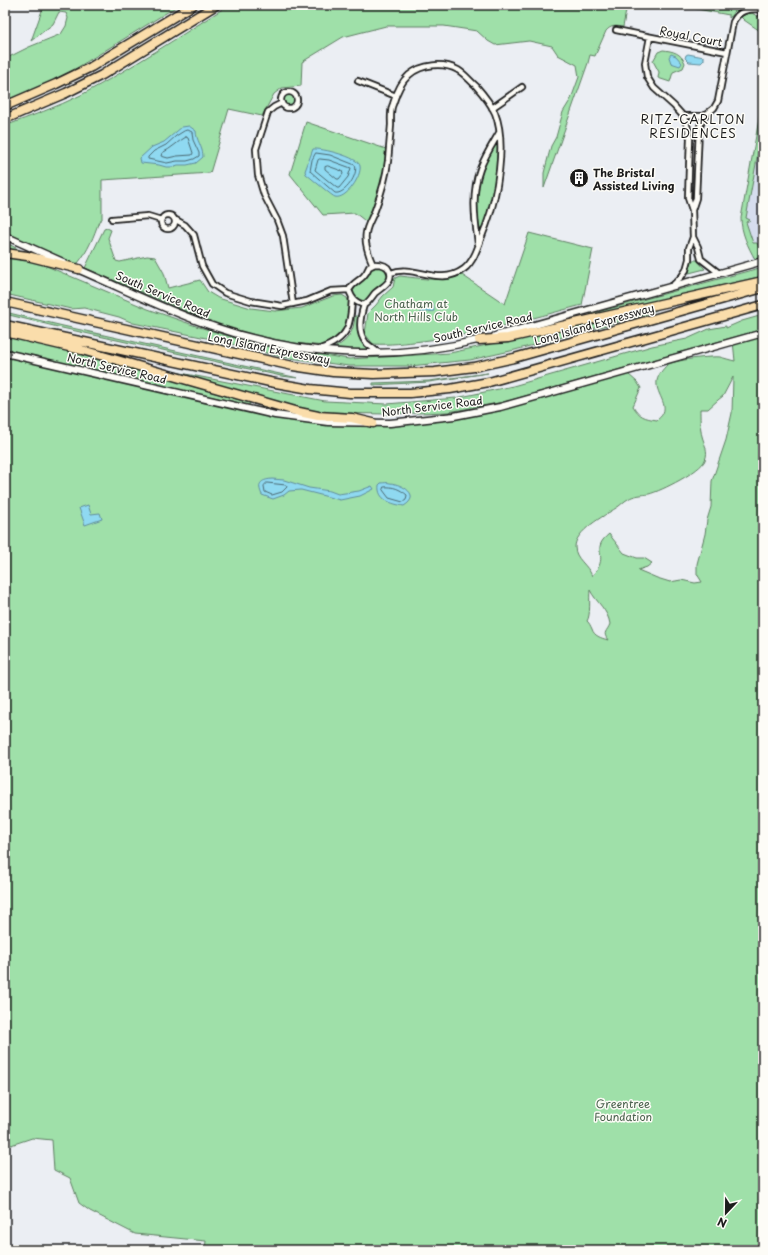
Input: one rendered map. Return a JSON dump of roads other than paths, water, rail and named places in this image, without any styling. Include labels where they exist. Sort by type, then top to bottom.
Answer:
[{"type":"highway","points":[[5,106],[50,87],[91,67],[193,5]]},
{"type":"highway","points":[[5,118],[54,98],[102,75],[216,5]]},
{"type":"highway","points":[[5,253],[27,256],[79,269]]},
{"type":"highway","points":[[479,340],[508,338],[763,281]]},
{"type":"highway","name":"Long Island Expressway","points":[[5,302],[294,366],[333,372],[394,374],[454,370],[514,358],[763,288]]},
{"type":"highway","points":[[5,325],[290,386],[350,393],[389,394],[450,389],[489,382],[763,305]]},
{"type":"highway","points":[[5,332],[82,350],[299,412],[318,416],[352,418],[373,424]]},
{"type":"main road","name":"South Service Road","points":[[5,236],[181,314],[214,327],[263,341],[317,350],[343,352],[379,353],[434,348],[479,340],[763,261]]},
{"type":"main road","name":"North Service Road","points":[[5,353],[275,415],[328,422],[373,424],[410,422],[491,409],[763,333]]},
{"type":"street","points":[[760,7],[763,16]]},
{"type":"street","name":"Royal Court","points":[[692,210],[696,198],[698,136],[700,125],[704,116],[714,108],[718,101],[733,24],[736,17],[745,10],[760,7]]},
{"type":"street","name":"Royal Court","points":[[616,30],[727,52]]},
{"type":"street","name":"Royal Court","points":[[650,37],[645,67],[649,80],[657,91],[683,116],[690,138],[688,198],[692,210],[693,237]]},
{"type":"street","points":[[373,265],[367,252],[366,234],[384,184],[388,163],[392,106],[399,88],[409,75],[425,67],[440,65],[457,70],[482,93],[495,112],[499,126],[500,152],[496,189],[489,217],[473,258],[465,268],[453,275],[442,277],[405,271],[396,271],[391,273]]},
{"type":"street","points":[[358,81],[396,96]]},
{"type":"street","points":[[492,108],[522,87]]},
{"type":"street","points":[[282,103],[268,112],[256,149],[258,175],[264,195],[277,220],[283,236],[293,304]]},
{"type":"street","points":[[683,116],[704,116]]},
{"type":"street","points":[[478,244],[474,216],[478,179],[486,156],[499,133]]},
{"type":"street","points":[[176,220],[174,227],[167,229],[162,225],[161,220],[164,215],[169,214],[176,220],[185,224],[194,235],[202,266],[212,284],[225,293],[259,302],[282,306],[307,301],[331,291],[349,290]]},
{"type":"street","points":[[112,219],[148,216],[161,220]]},
{"type":"street","points":[[693,237],[698,247],[701,259],[719,273]]},
{"type":"street","points":[[672,286],[686,270],[689,258],[689,248],[693,237]]},
{"type":"street","points":[[349,290],[352,285],[360,281],[366,275],[369,267],[375,264],[388,268],[391,273],[387,284],[364,305],[361,314],[361,334],[366,342],[379,353]]},
{"type":"street","points":[[349,290],[357,303],[364,305]]},
{"type":"street","points":[[317,350],[337,342],[348,329],[352,316],[352,297]]},
{"type":"water","points":[[671,54],[676,56],[682,63],[680,66],[671,63],[669,57]]},
{"type":"water","points":[[688,54],[704,57],[704,60],[701,63],[689,62],[685,58]]},
{"type":"water","points":[[189,126],[196,131],[203,153],[203,157],[196,163],[166,167],[141,163],[140,158],[152,147],[164,142],[182,127]]},
{"type":"water","points":[[313,149],[324,150],[347,156],[358,163],[360,170],[356,181],[344,195],[339,197],[333,196],[306,174],[305,171]]},
{"type":"water","points":[[433,303],[434,311],[421,313],[420,305]]},
{"type":"water","points":[[272,479],[284,480],[309,488],[330,491],[338,494],[359,491],[372,486],[374,489],[360,496],[340,500],[301,490],[289,491],[284,495],[273,499],[262,495],[260,488],[262,482]]},
{"type":"water","points":[[381,483],[400,485],[411,494],[409,502],[404,506],[395,504],[383,498],[379,490],[379,485]]},
{"type":"water","points":[[88,505],[91,514],[100,513],[102,519],[85,525],[79,508]]},
{"type":"place","name":"The Bristal Assisted Living","points":[[579,178]]},
{"type":"district","name":"RITZ-CARLTON RESIDENCES","points":[[693,126]]},
{"type":"park label","name":"Chatham at North Hills Club","points":[[416,309]]},
{"type":"park label","name":"Greentree Foundation","points":[[623,1109]]}]
